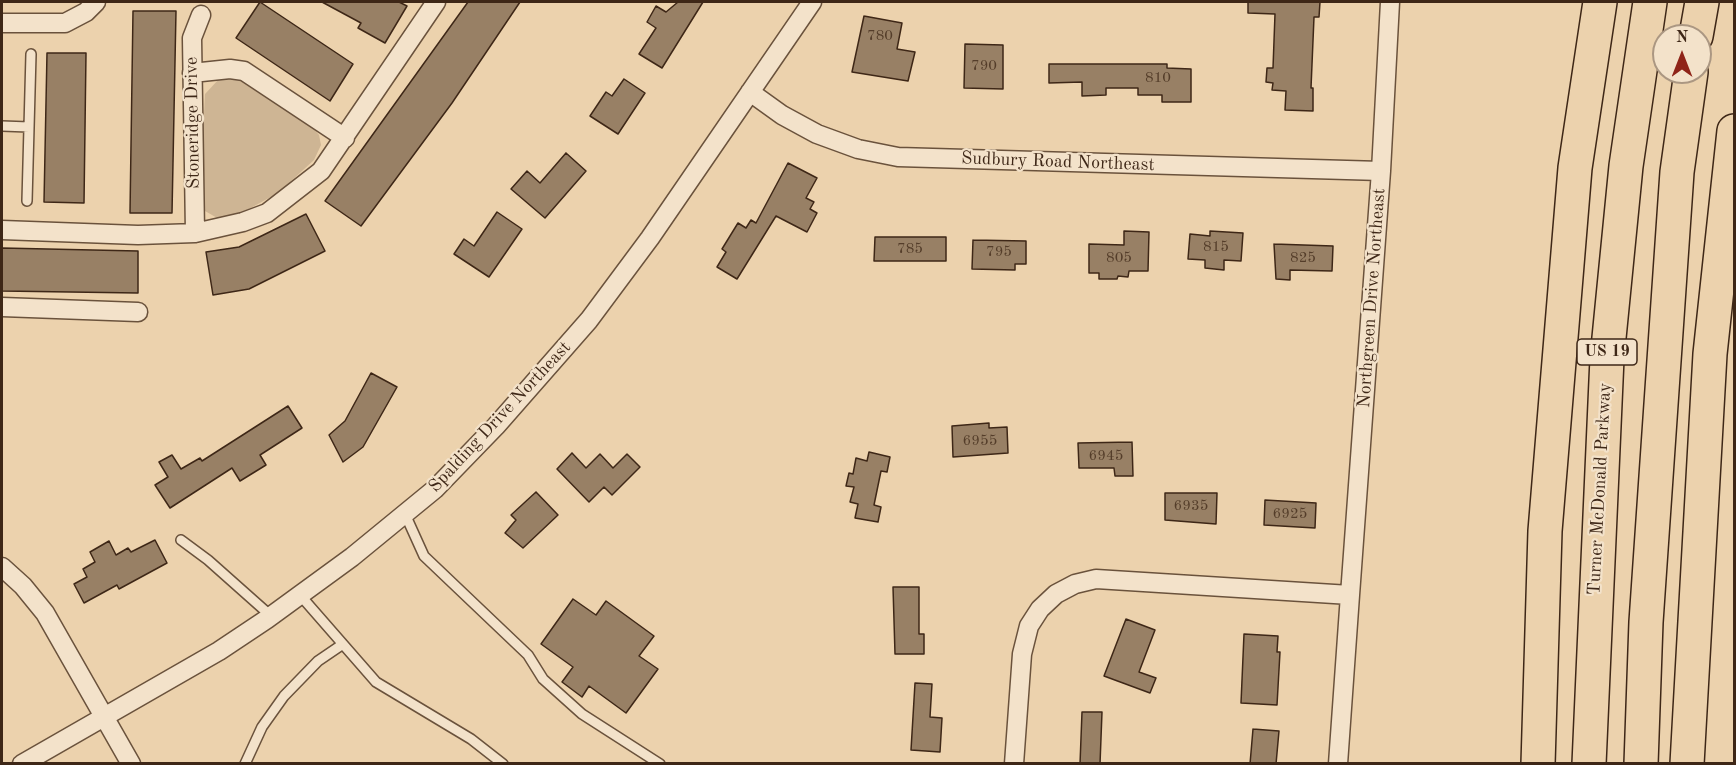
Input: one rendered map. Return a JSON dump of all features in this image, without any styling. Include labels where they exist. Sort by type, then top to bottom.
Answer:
[{"type":"highway","points":[[1538,764],[1545,531],[1575,168],[1600,2]]},
{"type":"highway","name":"Turner McDonald Parkway","points":[[1589,764],[1607,358],[1626,166],[1650,2]]},
{"type":"highway","points":[[1698,24],[1702,2]]},
{"type":"highway","name":"US 19","points":[[1641,764],[1646,622],[1676,184],[1689,84]]},
{"type":"highway","points":[[1688,764],[1710,354],[1734,131]]},
{"type":"highway","points":[[1532,764],[1539,715]]},
{"type":"street","points":[[2,23],[65,23],[86,12],[96,2]]},
{"type":"street","points":[[2,230],[138,235],[195,233],[243,222],[267,213],[321,171],[436,2]]},
{"type":"street","name":"Spalding Drive Northeast","points":[[22,764],[219,651],[300,595],[435,489],[496,426],[589,320],[650,238],[812,2]]},
{"type":"street","name":"Northgreen Drive Northeast","points":[[1338,764],[1381,171],[1390,2]]},
{"type":"street","name":"Stoneridge Drive","points":[[195,233],[192,38],[201,15]]},
{"type":"street","points":[[192,73],[230,69],[244,71],[345,138]]},
{"type":"street","name":"Sudbury Road Northeast","points":[[750,92],[782,115],[817,134],[858,149],[898,157],[1381,171]]},
{"type":"street","points":[[2,307],[138,312]]},
{"type":"street","points":[[2,567],[23,586],[45,613],[131,764]]},
{"type":"street","points":[[1014,764],[1022,654],[1029,626],[1040,609],[1056,594],[1075,584],[1096,579],[1350,595]]},
{"type":"lane","points":[[27,201],[31,54]]},
{"type":"lane","points":[[2,126],[29,127]]},
{"type":"lane","points":[[405,514],[423,556],[528,655],[543,679],[582,714],[660,764]]},
{"type":"lane","points":[[181,540],[208,560],[271,616]]},
{"type":"lane","points":[[300,595],[376,682],[471,739],[503,764]]},
{"type":"lane","points":[[245,764],[262,727],[284,696],[318,661],[343,644]]},
{"type":"shaded area","points":[[230,78],[246,82],[313,128],[319,135],[321,145],[314,160],[278,193],[236,216],[219,219],[205,211],[200,199],[205,94],[219,79]]},
{"type":"building","points":[[260,2],[353,64],[330,101],[236,38]]},
{"type":"building","points":[[322,2],[399,2],[407,6],[385,43],[358,28],[361,23]]},
{"type":"building","points":[[468,2],[520,2],[452,103],[361,226],[325,201]]},
{"type":"building","points":[[678,2],[703,2],[662,68],[639,54],[656,28],[647,22],[656,6],[666,12]]},
{"type":"building","points":[[1248,2],[1320,2],[1319,17],[1314,17],[1311,88],[1313,88],[1313,111],[1285,110],[1286,91],[1272,90],[1273,83],[1266,82],[1267,68],[1273,68],[1275,14],[1248,13]]},
{"type":"building","points":[[133,11],[176,11],[172,213],[130,213]]},
{"type":"building","points":[[864,16],[902,23],[897,49],[915,52],[908,81],[852,72]]},
{"type":"building","points":[[965,44],[1003,45],[1003,89],[964,88]]},
{"type":"building","points":[[47,53],[86,53],[84,203],[44,202]]},
{"type":"building","points":[[1049,64],[1167,64],[1167,68],[1191,69],[1191,102],[1162,102],[1162,95],[1138,95],[1138,88],[1106,88],[1106,95],[1082,96],[1082,82],[1049,83]]},
{"type":"building","points":[[624,79],[645,93],[618,134],[590,116],[606,92],[612,96]]},
{"type":"building","points":[[566,153],[586,171],[545,218],[511,189],[527,171],[540,183]]},
{"type":"building","points":[[788,163],[817,178],[806,198],[814,202],[810,209],[817,213],[807,232],[776,216],[737,279],[717,267],[726,252],[722,249],[738,223],[746,228],[751,220],[756,223]]},
{"type":"building","points":[[497,212],[522,229],[489,277],[454,254],[464,239],[474,246]]},
{"type":"building","points":[[306,214],[325,251],[249,289],[213,295],[206,252],[239,247]]},
{"type":"building","points":[[1124,231],[1149,232],[1148,271],[1129,271],[1128,277],[1118,276],[1117,279],[1099,279],[1099,273],[1089,273],[1089,244],[1124,245]]},
{"type":"building","points":[[1210,231],[1243,233],[1241,261],[1224,260],[1224,270],[1205,268],[1205,260],[1188,259],[1190,234],[1210,236]]},
{"type":"building","points":[[875,237],[946,237],[946,261],[874,261]]},
{"type":"building","points":[[973,240],[1026,241],[1026,264],[1015,264],[1015,270],[972,269]]},
{"type":"building","points":[[1274,244],[1333,246],[1332,271],[1290,270],[1290,280],[1276,279]]},
{"type":"building","points":[[2,248],[138,251],[138,293],[2,291]]},
{"type":"building","points":[[371,373],[397,387],[363,447],[343,462],[329,435],[345,421]]},
{"type":"building","points":[[288,406],[302,428],[260,455],[266,465],[240,481],[232,468],[170,508],[155,485],[168,477],[159,462],[172,455],[181,469],[200,458],[202,461]]},
{"type":"building","points":[[989,423],[989,428],[1007,427],[1008,453],[953,457],[952,426]]},
{"type":"building","points":[[1132,442],[1133,476],[1115,476],[1114,468],[1079,468],[1078,443]]},
{"type":"building","points":[[869,452],[890,457],[887,472],[881,471],[874,505],[881,507],[878,522],[855,518],[858,504],[850,502],[854,487],[846,486],[849,473],[853,474],[856,458],[867,461]]},
{"type":"building","points":[[572,453],[586,468],[600,454],[613,468],[627,454],[640,467],[612,495],[604,487],[589,502],[557,469]]},
{"type":"building","points":[[536,492],[558,515],[523,548],[505,533],[516,520],[511,515]]},
{"type":"building","points":[[1165,493],[1217,493],[1216,524],[1165,520]]},
{"type":"building","points":[[1265,500],[1316,503],[1315,528],[1264,525]]},
{"type":"building","points":[[155,540],[167,563],[119,589],[117,585],[84,603],[74,584],[87,577],[83,569],[95,562],[90,552],[109,541],[116,555],[128,548],[131,552]]},
{"type":"building","points":[[893,587],[919,587],[919,634],[924,634],[924,654],[895,654]]},
{"type":"building","points":[[573,599],[596,615],[606,601],[654,636],[639,656],[658,669],[626,713],[589,686],[582,697],[562,682],[573,667],[541,644]]},
{"type":"building","points":[[1126,619],[1155,630],[1139,672],[1156,678],[1150,693],[1104,676]]},
{"type":"building","points":[[1244,634],[1278,636],[1277,652],[1280,652],[1277,705],[1241,703]]},
{"type":"building","points":[[915,683],[932,684],[930,717],[942,718],[940,752],[911,750]]},
{"type":"building","points":[[1082,712],[1102,712],[1100,764],[1080,764]]},
{"type":"building","points":[[1253,729],[1279,731],[1276,764],[1250,764]]}]
